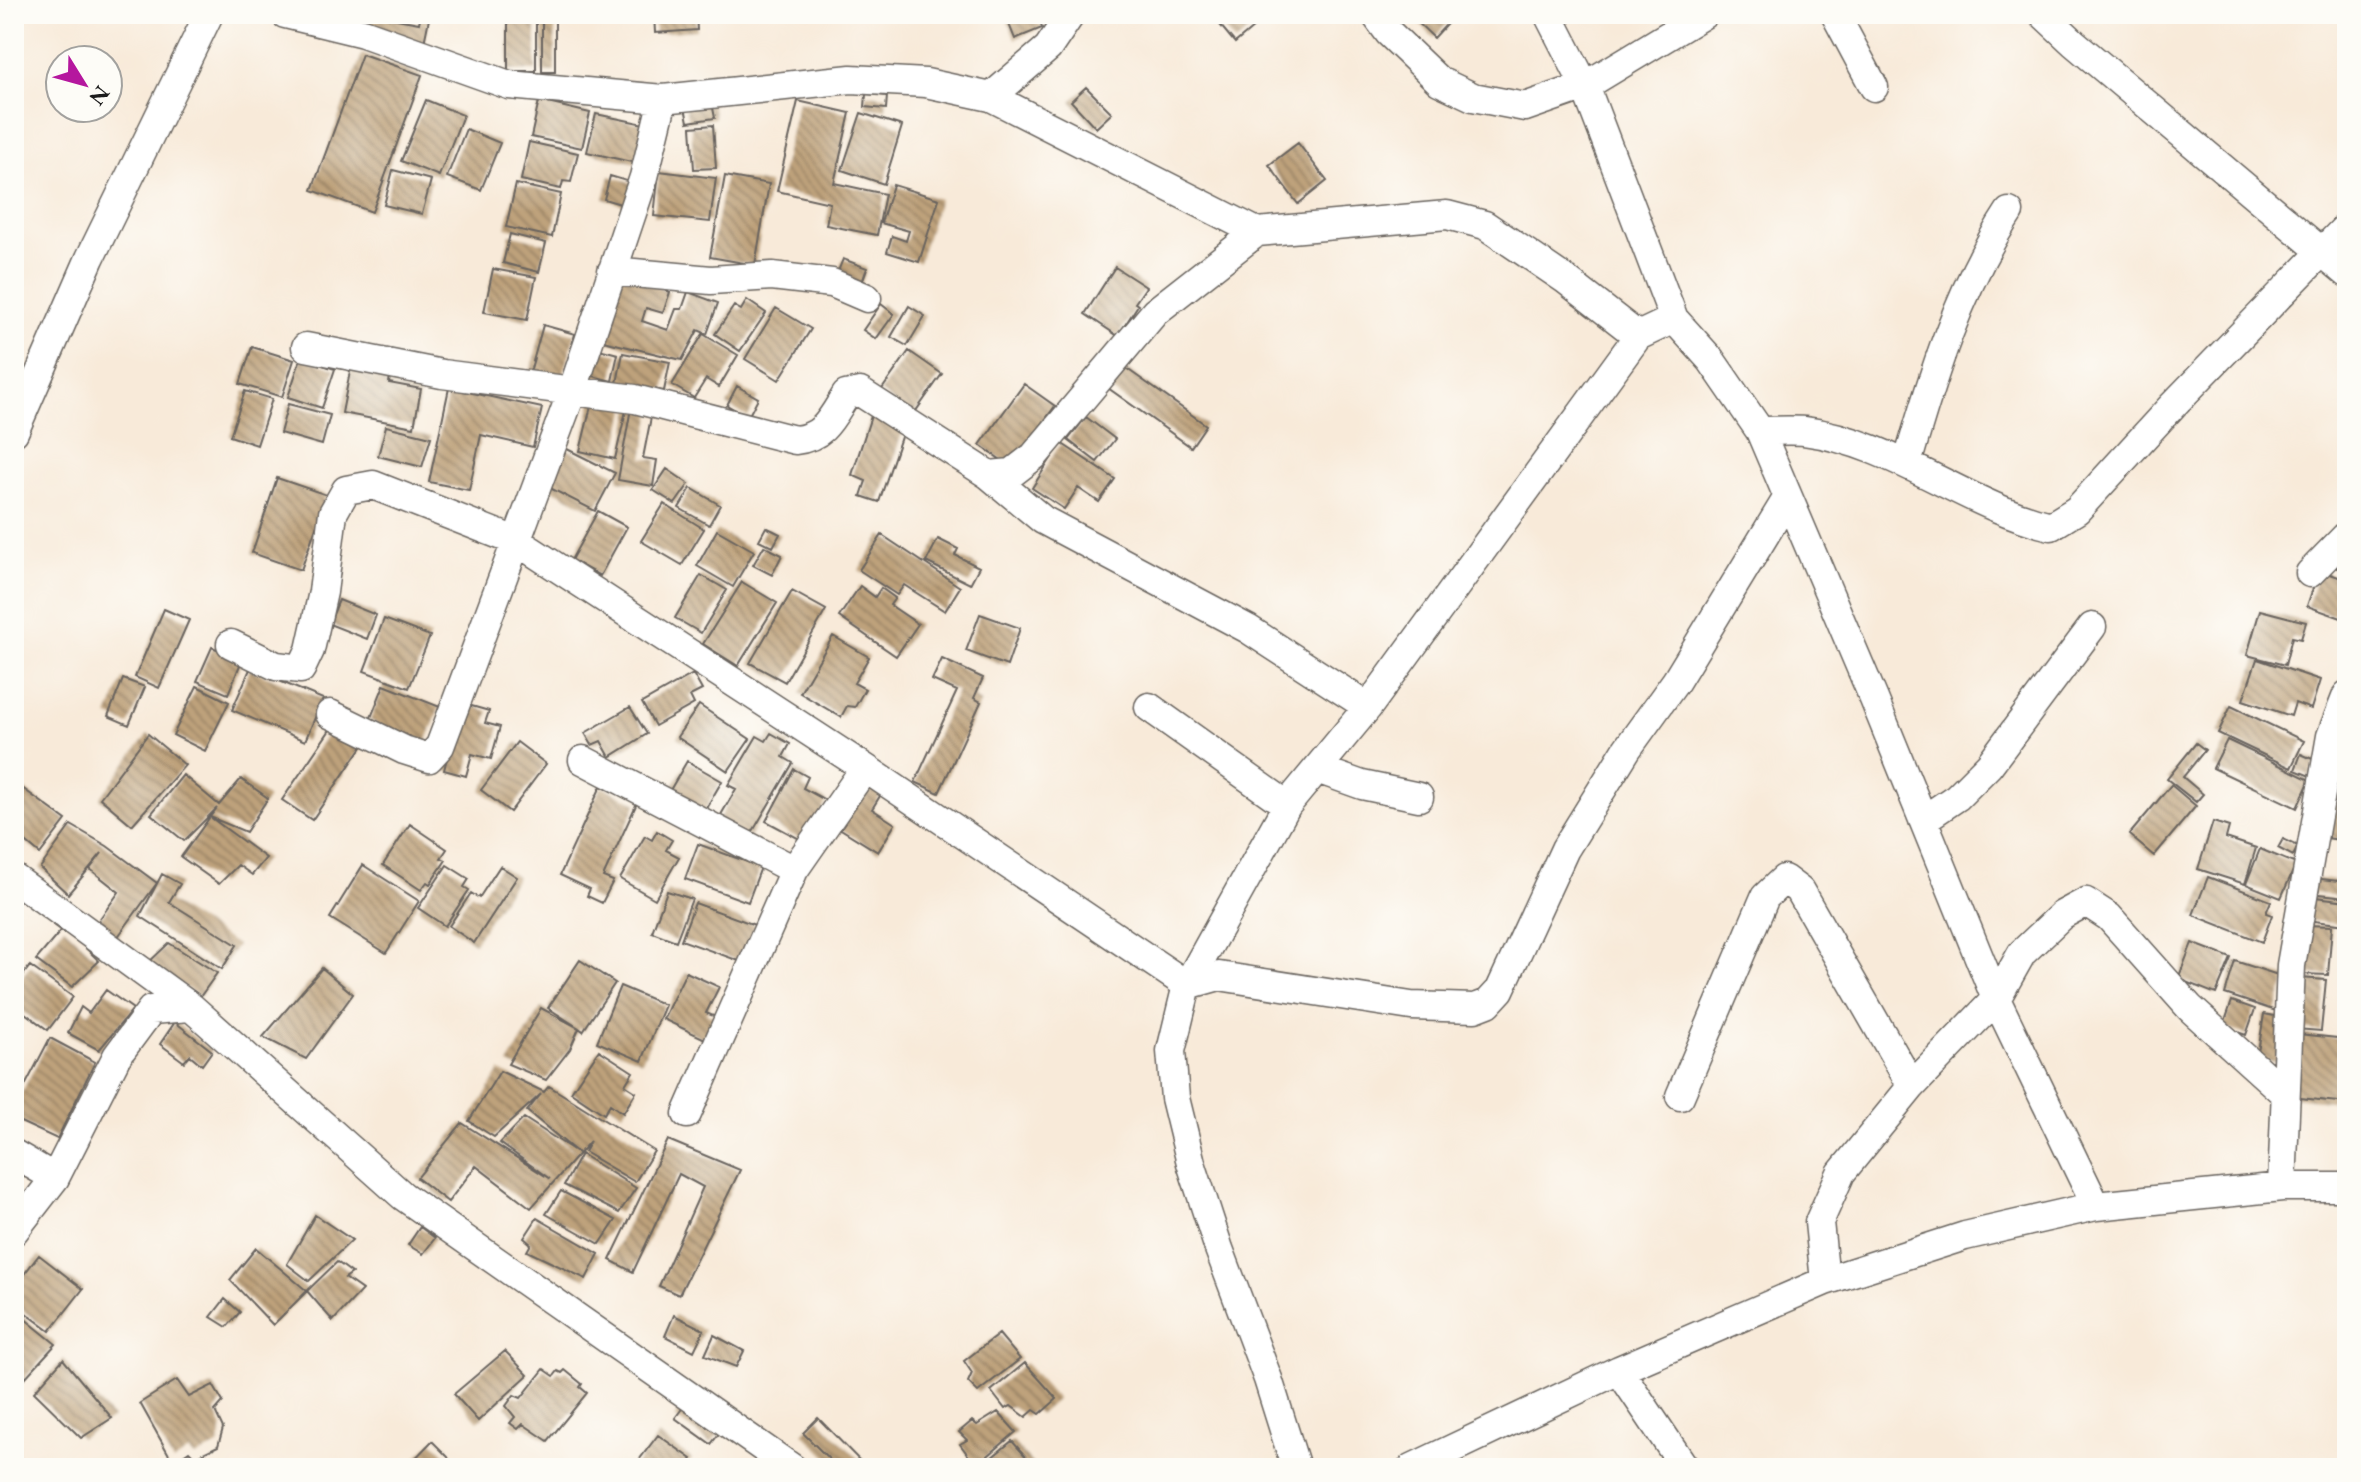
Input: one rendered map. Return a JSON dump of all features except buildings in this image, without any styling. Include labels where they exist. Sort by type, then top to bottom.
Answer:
[{"type":"street","points":[[14,432],[90,258],[209,14]]},
{"type":"street","points":[[285,14],[363,33],[509,85],[663,99],[851,79],[926,83],[991,97],[1257,232],[1447,215],[1485,225],[1566,280],[1638,336]]},
{"type":"street","points":[[991,97],[1048,48],[1071,14]]},
{"type":"street","points":[[1375,14],[1389,33],[1439,81],[1473,97],[1525,107],[1585,86],[1704,14]]},
{"type":"street","points":[[1548,14],[1585,86],[1674,319],[1711,360],[1760,431],[1996,999],[2096,1206]]},
{"type":"street","points":[[1835,14],[1874,87]]},
{"type":"street","points":[[2043,14],[2085,53],[2347,273]]},
{"type":"street","points":[[330,714],[404,750],[429,758],[440,746],[573,389],[644,177],[663,99]]},
{"type":"street","points":[[1907,464],[1936,363],[1984,251],[2009,212]]},
{"type":"street","points":[[1760,431],[1804,431],[1853,444],[1907,464],[2020,519],[2051,526],[2077,510],[2173,405],[2347,226]]},
{"type":"street","points":[[989,475],[1012,473],[1034,456],[1155,312],[1257,232]]},
{"type":"street","points":[[612,271],[711,280],[772,276],[832,283],[867,298]]},
{"type":"street","points":[[1296,1468],[1268,1379],[1219,1249],[1191,1163],[1175,1098],[1171,1051],[1187,985],[1287,805],[1368,707],[1638,336],[1674,319]]},
{"type":"street","points":[[306,347],[442,374],[635,399],[795,440],[812,438],[830,420],[846,395],[860,392],[989,475],[1043,520],[1248,629],[1368,707]]},
{"type":"street","points":[[231,644],[276,666],[301,669],[310,650],[323,592],[333,513],[346,490],[373,485],[518,542],[865,768],[1187,985],[1219,976],[1411,1006],[1475,1008],[1488,1003],[1500,990],[1565,849],[1627,749],[1676,681],[1788,497]]},
{"type":"street","points":[[2310,573],[2347,535]]},
{"type":"street","points":[[1923,820],[1957,797],[1989,765],[2092,627]]},
{"type":"street","points":[[2282,1187],[2291,965],[2331,736],[2347,695]]},
{"type":"street","points":[[1149,707],[1287,805]]},
{"type":"street","points":[[583,760],[794,870]]},
{"type":"street","points":[[687,1114],[794,870],[865,768]]},
{"type":"street","points":[[1317,769],[1362,785],[1419,797]]},
{"type":"street","points":[[14,878],[191,1007],[403,1196],[792,1468]]},
{"type":"street","points":[[1680,1096],[1765,897],[1784,879],[1800,891],[1912,1086]]},
{"type":"street","points":[[1825,1281],[1819,1222],[1841,1173],[1912,1086],[1996,999],[2022,953],[2062,915],[2086,902],[2109,917],[2190,1008],[2284,1093]]},
{"type":"street","points":[[14,1231],[55,1178],[117,1056],[151,1010],[191,1007]]},
{"type":"street","points":[[14,1154],[55,1178]]},
{"type":"street","points":[[1412,1468],[1619,1370],[1825,1281],[1965,1236],[2096,1206],[2282,1187],[2347,1187]]},
{"type":"street","points":[[1619,1370],[1685,1468]]}]
